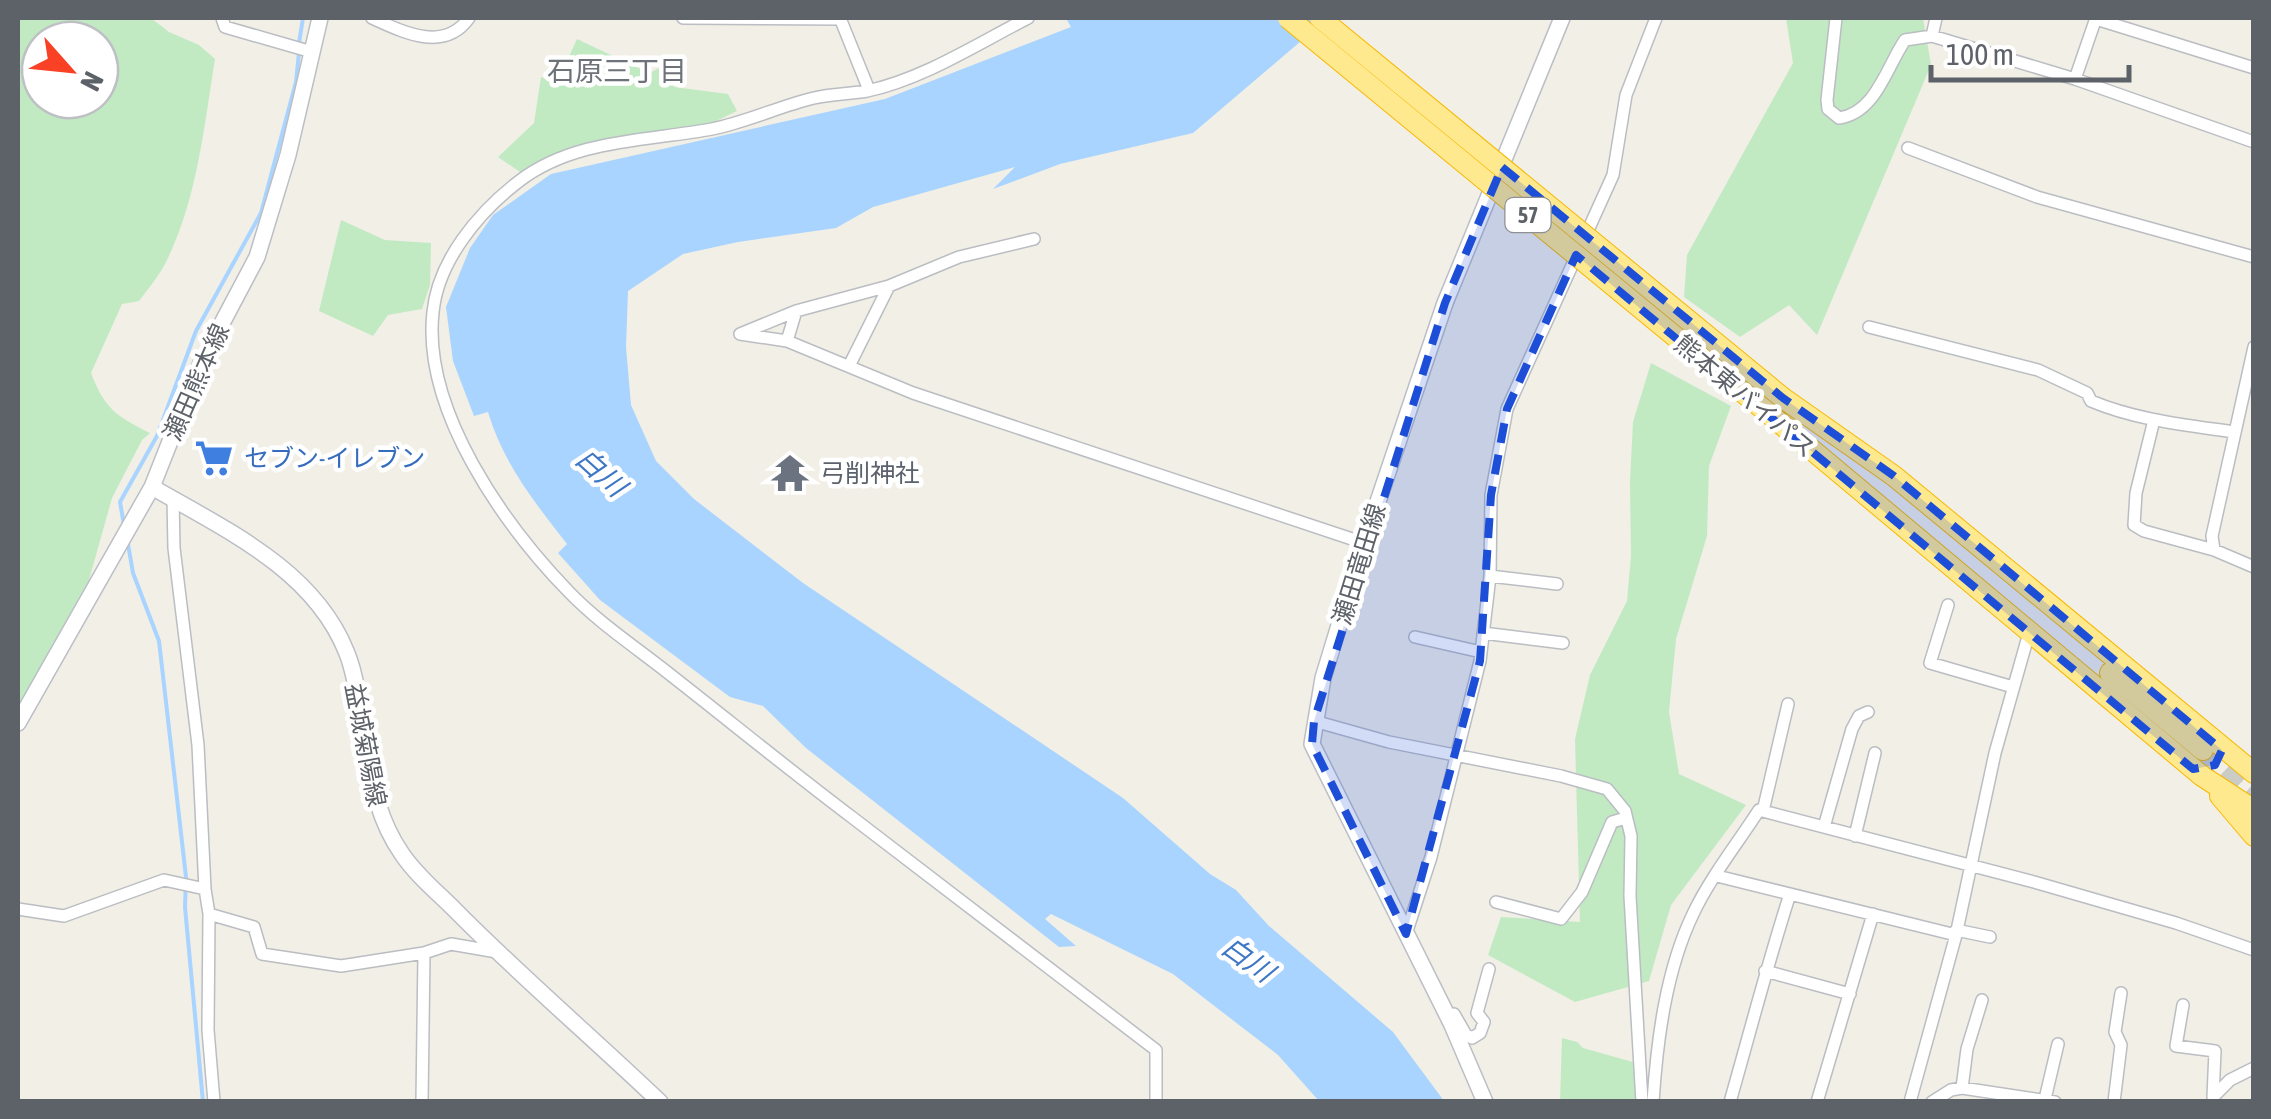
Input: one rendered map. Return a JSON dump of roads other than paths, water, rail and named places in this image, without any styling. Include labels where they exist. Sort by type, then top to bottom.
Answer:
[{"type":"highway","name":"熊本東バイパス","points":[[1288,18],[2029,633],[2204,760]]},
{"type":"highway","name":"熊本東バイパス","points":[[1320,18],[1784,398],[1894,476],[2204,760]]},
{"type":"highway","points":[[2204,760],[2254,774]]},
{"type":"highway","points":[[2204,760],[2254,810]]},
{"type":"highway","name":"57","points":[[2204,760],[2254,836]]},
{"type":"main road","name":"瀬田熊本線","points":[[18,723],[152,487],[200,363],[266,233],[320,18]]},
{"type":"main road","name":"瀬田竜田線","points":[[1485,1102],[1452,1024],[1312,744],[1323,678],[1445,302],[1562,18]]},
{"type":"main road","name":"益城菊陽線","points":[[152,487],[248,543],[297,580],[322,608],[349,656],[375,800],[383,826],[405,860],[496,952],[576,1021],[660,1102]]},
{"type":"street","points":[[222,18],[225,27],[310,52]]},
{"type":"street","points":[[372,18],[436,39],[448,36],[468,18]]},
{"type":"street","points":[[684,18],[840,18],[868,90]]},
{"type":"street","points":[[1024,18],[919,73],[868,90],[816,97],[713,129],[600,146],[551,163],[520,180],[464,235],[437,290],[432,314],[433,348],[446,404],[462,442],[497,503],[534,554],[572,594],[605,626],[758,746],[1156,1050],[1156,1102]]},
{"type":"street","points":[[1407,932],[1431,857],[1481,652],[1490,576],[1491,496],[1506,409],[1613,175],[1626,95],[1656,18]]},
{"type":"street","points":[[1836,18],[1827,100],[1828,108],[1840,118],[1850,117],[1868,100],[1889,72],[1905,40],[1932,36],[2075,79],[2254,142]]},
{"type":"street","points":[[1932,36],[1936,18]]},
{"type":"street","points":[[2075,79],[2096,18],[2254,68]]},
{"type":"street","points":[[1908,148],[2037,198],[2254,257]]},
{"type":"street","points":[[1034,240],[959,257],[889,286],[796,312],[740,334],[788,341],[913,393],[1364,544]]},
{"type":"street","points":[[849,366],[889,286]]},
{"type":"street","points":[[788,341],[796,312]]},
{"type":"street","points":[[1868,327],[2038,370],[2088,392],[2096,403],[2154,420],[2234,432]]},
{"type":"street","points":[[2214,550],[2212,536],[2254,346]]},
{"type":"street","points":[[2154,420],[2136,492],[2134,525],[2254,567]]},
{"type":"street","points":[[173,499],[178,594],[198,744],[205,889],[210,914],[208,1030],[214,1102]]},
{"type":"street","points":[[1490,576],[1557,584]]},
{"type":"street","points":[[1948,605],[1930,663],[2013,687]]},
{"type":"street","points":[[1910,1102],[2029,633]]},
{"type":"street","points":[[1483,634],[1564,643]]},
{"type":"street","points":[[1415,637],[1481,652]]},
{"type":"street","points":[[1763,811],[1788,704]]},
{"type":"street","points":[[1824,828],[1852,728],[1858,716],[1868,712]]},
{"type":"street","points":[[1314,722],[1607,789],[1625,811],[1631,836],[1630,896],[1642,1102]]},
{"type":"street","points":[[1855,836],[1876,754]]},
{"type":"street","points":[[1654,1102],[1656,1058],[1680,946],[1694,913],[1758,810],[2176,924],[2254,950]]},
{"type":"street","points":[[1496,902],[1561,919],[1582,892],[1612,822],[1626,818]]},
{"type":"street","points":[[1717,876],[1873,914],[1990,937]]},
{"type":"street","points":[[18,910],[64,916],[164,880],[205,889]]},
{"type":"street","points":[[1730,1102],[1790,894]]},
{"type":"street","points":[[1395,903],[1407,932],[1466,1035],[1472,1038],[1480,1033],[1484,1022],[1477,1013],[1489,968]]},
{"type":"street","points":[[210,914],[254,927],[262,954],[341,966],[424,953],[452,944],[496,952]]},
{"type":"street","points":[[1818,1102],[1873,914]]},
{"type":"street","points":[[422,1102],[424,953]]},
{"type":"street","points":[[1765,971],[1850,994]]},
{"type":"street","points":[[2114,1102],[2121,1044],[2115,1032],[2121,994]]},
{"type":"street","points":[[1962,1088],[1967,1049],[1982,1000]]},
{"type":"street","points":[[2184,1006],[2176,1046],[2215,1051],[2212,1099]]},
{"type":"street","points":[[1932,1102],[1962,1088],[2050,1100],[2058,1044]]},
{"type":"street","points":[[2212,1099],[2230,1080],[2254,1068]]},
{"type":"water","name":"白川","points":[[1328,18],[1193,133],[1060,164],[993,189],[1015,167],[873,207],[836,228],[683,254],[628,291],[626,347],[631,405],[656,461],[694,499],[803,583],[1123,798],[1210,874],[1236,890],[1269,926],[1393,1032],[1444,1101],[1319,1101],[1278,1055],[1173,974],[1051,914],[1045,919],[1076,946],[1059,947],[806,748],[763,706],[730,697],[600,600],[558,553],[567,544],[511,465],[488,412],[474,416],[453,361],[446,307],[470,248],[493,215],[551,174],[885,99],[1071,27],[1067,20]]},
{"type":"waterway","points":[[299,43],[303,18]]},
{"type":"waterway","points":[[124,525],[120,502],[157,436],[196,331],[261,213],[296,82],[299,53]]},
{"type":"waterway","points":[[128,544],[133,573],[159,641],[186,877],[185,907],[203,1102]]},
{"type":"tunnel","points":[[2203,750],[2254,798]]},
{"type":"place","name":"セブン-イレブン","points":[[214,458]]},
{"type":"place","name":"弓削神社","points":[[790,473]]},
{"type":"district","name":"石原三丁目","points":[[617,71]]}]
